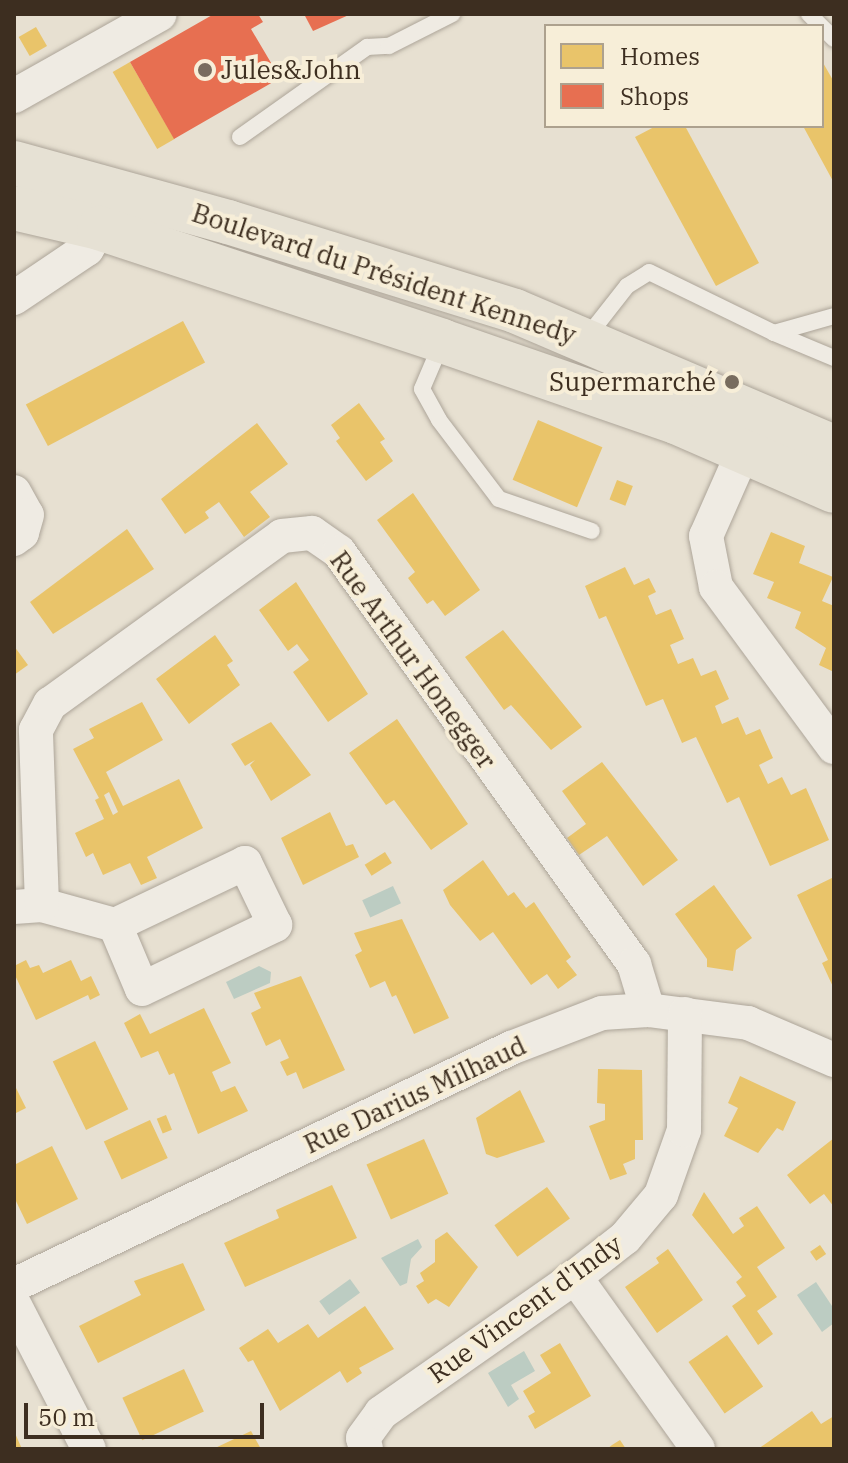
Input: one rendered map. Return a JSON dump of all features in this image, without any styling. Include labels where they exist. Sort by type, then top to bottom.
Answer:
[{"type":"main road","name":"Boulevard du Président Kennedy","points":[[14,163],[321,250],[586,338],[834,447]]},
{"type":"main road","name":"Boulevard du Président Kennedy","points":[[14,208],[99,228],[442,341],[744,450],[834,491]]},
{"type":"main road","points":[[99,228],[108,212],[132,213],[235,242],[321,250]]},
{"type":"main road","points":[[442,341],[545,350],[586,338]]},
{"type":"street","points":[[14,96],[160,14]]},
{"type":"street","points":[[14,298],[87,249],[99,228]]},
{"type":"street","points":[[744,450],[706,536],[716,587],[834,747]]},
{"type":"street","points":[[14,492],[27,515],[22,533],[14,539]]},
{"type":"street","name":"Rue Arthur Honegger","points":[[28,906],[36,730],[50,704],[282,536],[312,533],[339,552],[634,964],[648,1010]]},
{"type":"street","points":[[28,906],[115,925],[245,863],[275,925],[142,989],[115,925]]},
{"type":"street","name":"Rue Darius Milhaud","points":[[14,1285],[511,1048],[602,1013],[648,1010],[748,1023],[834,1060]]},
{"type":"street","name":"Rue Vincent d'Indy","points":[[366,1449],[363,1438],[381,1413],[575,1277],[625,1238],[661,1195],[684,1130],[685,1014]]},
{"type":"street","points":[[575,1277],[698,1449]]},
{"type":"street","points":[[14,1304],[89,1449]]},
{"type":"lane","points":[[240,137],[279,112],[328,70],[367,47],[389,46],[452,14]]},
{"type":"lane","points":[[809,14],[832,29]]},
{"type":"lane","points":[[586,338],[627,286],[649,272],[774,333],[834,358]]},
{"type":"lane","points":[[774,333],[834,316]]},
{"type":"lane","points":[[442,341],[422,389],[439,420],[499,499],[592,531]]},
{"type":"shaded area","points":[[393,886],[401,903],[370,918],[362,900]]},
{"type":"shaded area","points":[[259,966],[271,972],[270,983],[234,999],[226,982]]},
{"type":"shaded area","points":[[418,1239],[422,1247],[411,1259],[407,1283],[400,1286],[381,1258]]},
{"type":"shaded area","points":[[350,1279],[360,1293],[329,1315],[319,1301]]},
{"type":"shaded area","points":[[816,1282],[834,1309],[834,1323],[822,1332],[797,1295]]},
{"type":"shaded area","points":[[524,1351],[535,1371],[511,1385],[519,1399],[508,1407],[488,1373]]},
{"type":"building: Homes","points":[[36,27],[47,46],[30,56],[19,37]]},
{"type":"building: Homes","points":[[130,62],[175,139],[157,149],[113,72]]},
{"type":"building: Homes","points":[[824,64],[834,82],[834,183],[804,128],[824,128]]},
{"type":"building: Homes","points":[[652,128],[686,128],[759,263],[716,286],[635,137]]},
{"type":"building: Homes","points":[[183,321],[205,362],[48,446],[26,405]]},
{"type":"building: Homes","points":[[359,403],[385,439],[380,442],[393,461],[366,481],[336,441],[340,438],[331,425]]},
{"type":"building: Homes","points":[[538,420],[602,447],[577,507],[513,480]]},
{"type":"building: Homes","points":[[257,423],[288,464],[250,492],[270,517],[244,537],[219,502],[205,512],[209,518],[185,534],[161,499]]},
{"type":"building: Homes","points":[[617,480],[633,486],[625,506],[609,500]]},
{"type":"building: Homes","points":[[413,493],[480,590],[445,616],[433,600],[427,604],[408,578],[415,572],[377,520]]},
{"type":"building: Homes","points":[[127,529],[154,569],[53,634],[30,602]]},
{"type":"building: Homes","points":[[771,532],[805,546],[799,563],[833,577],[822,601],[834,606],[834,672],[819,665],[826,648],[795,628],[801,612],[767,598],[774,582],[753,574]]},
{"type":"building: Homes","points":[[625,567],[634,585],[649,578],[656,592],[648,596],[656,615],[671,609],[684,639],[670,645],[678,664],[693,658],[701,676],[716,670],[729,699],[715,706],[722,724],[738,717],[746,735],[760,729],[773,758],[759,765],[768,784],[782,777],[791,795],[806,788],[829,840],[770,866],[739,797],[727,803],[696,737],[682,743],[663,699],[646,706],[606,616],[599,619],[585,586]]},
{"type":"building: Homes","points":[[296,582],[368,694],[328,722],[293,672],[309,660],[297,644],[288,651],[259,610]]},
{"type":"building: Homes","points":[[503,630],[582,727],[551,750],[511,705],[504,710],[465,657]]},
{"type":"building: Homes","points":[[215,635],[233,661],[227,665],[240,685],[189,724],[156,679]]},
{"type":"building: Homes","points":[[14,646],[28,665],[14,675]]},
{"type":"building: Homes","points":[[142,702],[163,740],[106,772],[123,806],[179,779],[203,828],[147,857],[157,878],[141,885],[130,863],[103,875],[93,853],[86,857],[75,833],[104,819],[95,800],[99,798],[73,749],[94,738],[89,729]],"holes":[[[109,792],[118,812],[113,815],[104,795]]]},
{"type":"building: Homes","points":[[397,719],[468,824],[431,850],[394,800],[386,805],[349,753]]},
{"type":"building: Homes","points":[[271,722],[311,775],[271,801],[250,765],[255,760],[245,766],[231,744]]},
{"type":"building: Homes","points":[[602,762],[678,860],[643,886],[607,836],[579,855],[567,838],[586,824],[562,791]]},
{"type":"building: Homes","points":[[330,812],[346,846],[353,844],[359,857],[303,885],[281,838]]},
{"type":"building: Homes","points":[[385,852],[392,863],[372,876],[365,865]]},
{"type":"building: Homes","points":[[483,860],[508,896],[514,892],[526,908],[534,902],[571,957],[566,961],[577,975],[558,989],[547,974],[531,985],[493,932],[480,941],[450,905],[443,890]]},
{"type":"building: Homes","points":[[834,877],[834,989],[822,963],[828,960],[797,895]]},
{"type":"building: Homes","points":[[714,885],[752,938],[736,950],[733,971],[707,967],[707,959],[675,914]]},
{"type":"building: Homes","points":[[402,919],[449,1018],[414,1034],[396,995],[392,997],[385,981],[370,988],[355,955],[362,951],[354,933]]},
{"type":"building: Homes","points":[[26,960],[30,968],[39,965],[43,973],[71,960],[81,981],[91,976],[100,995],[90,1000],[88,995],[36,1020],[14,973],[14,966]]},
{"type":"building: Homes","points":[[301,976],[345,1070],[303,1089],[296,1072],[287,1076],[280,1062],[289,1058],[280,1039],[266,1046],[251,1013],[261,1008],[254,993]]},
{"type":"building: Homes","points":[[204,1008],[231,1063],[212,1072],[221,1092],[235,1086],[248,1111],[198,1134],[174,1073],[169,1075],[158,1051],[141,1058],[124,1023],[140,1014],[150,1034]]},
{"type":"building: Homes","points":[[95,1041],[128,1109],[86,1130],[53,1062]]},
{"type":"building: Homes","points":[[598,1069],[642,1070],[643,1140],[635,1140],[635,1159],[623,1164],[627,1174],[610,1180],[589,1126],[605,1120],[605,1104],[597,1103]]},
{"type":"building: Homes","points":[[740,1076],[796,1102],[783,1131],[777,1128],[758,1153],[724,1136],[738,1108],[728,1103]]},
{"type":"building: Homes","points":[[14,1084],[26,1108],[14,1114]]},
{"type":"building: Homes","points":[[520,1090],[545,1142],[497,1158],[486,1154],[476,1118]]},
{"type":"building: Homes","points":[[166,1115],[172,1130],[163,1134],[157,1119]]},
{"type":"building: Homes","points":[[150,1120],[168,1158],[122,1180],[104,1142]]},
{"type":"building: Homes","points":[[834,1138],[834,1207],[824,1194],[810,1204],[787,1175]]},
{"type":"building: Homes","points":[[424,1139],[448,1194],[391,1219],[366,1165]]},
{"type":"building: Homes","points":[[52,1146],[78,1199],[27,1224],[14,1197],[14,1165]]},
{"type":"building: Homes","points":[[332,1185],[357,1238],[245,1287],[224,1243],[279,1218],[276,1210]]},
{"type":"building: Homes","points":[[547,1187],[570,1219],[517,1257],[494,1225]]},
{"type":"building: Homes","points":[[704,1192],[733,1234],[744,1226],[739,1218],[757,1206],[785,1248],[757,1267],[777,1297],[757,1311],[773,1334],[758,1345],[732,1306],[746,1296],[736,1282],[742,1277],[692,1215]]},
{"type":"building: Homes","points":[[447,1232],[478,1267],[449,1307],[436,1299],[428,1304],[416,1286],[424,1281],[420,1273],[435,1262],[435,1240]]},
{"type":"building: Homes","points":[[820,1245],[826,1254],[816,1261],[810,1252]]},
{"type":"building: Homes","points":[[668,1249],[703,1300],[657,1333],[625,1287],[659,1263],[656,1258]]},
{"type":"building: Homes","points":[[183,1263],[205,1310],[98,1363],[79,1326],[141,1295],[134,1281]]},
{"type":"building: Homes","points":[[365,1306],[394,1349],[359,1368],[362,1373],[347,1383],[340,1371],[280,1411],[253,1360],[248,1362],[239,1348],[268,1329],[278,1343],[308,1324],[318,1338]]},
{"type":"building: Homes","points":[[727,1335],[763,1387],[725,1414],[688,1362]]},
{"type":"building: Homes","points":[[560,1343],[591,1396],[535,1429],[528,1416],[535,1412],[523,1391],[551,1373],[540,1355]]},
{"type":"building: Homes","points":[[184,1369],[204,1412],[142,1440],[122,1398]]},
{"type":"building: Homes","points":[[812,1411],[821,1424],[834,1416],[834,1449],[758,1449]]},
{"type":"building: Homes","points":[[14,1431],[22,1449],[14,1449]]},
{"type":"building: Homes","points":[[251,1431],[261,1449],[213,1449]]},
{"type":"building: Homes","points":[[620,1440],[626,1449],[607,1449],[612,1445]]},
{"type":"building: Shops","name":"Jules&John","points":[[214,14],[258,14],[263,22],[251,29],[280,78],[174,139],[130,62]]},
{"type":"building: Shops","points":[[304,14],[351,14],[313,31]]},
{"type":"place","name":"Jules&John","points":[[205,70]]},
{"type":"place","name":"Supermarché","points":[[732,382]]}]
